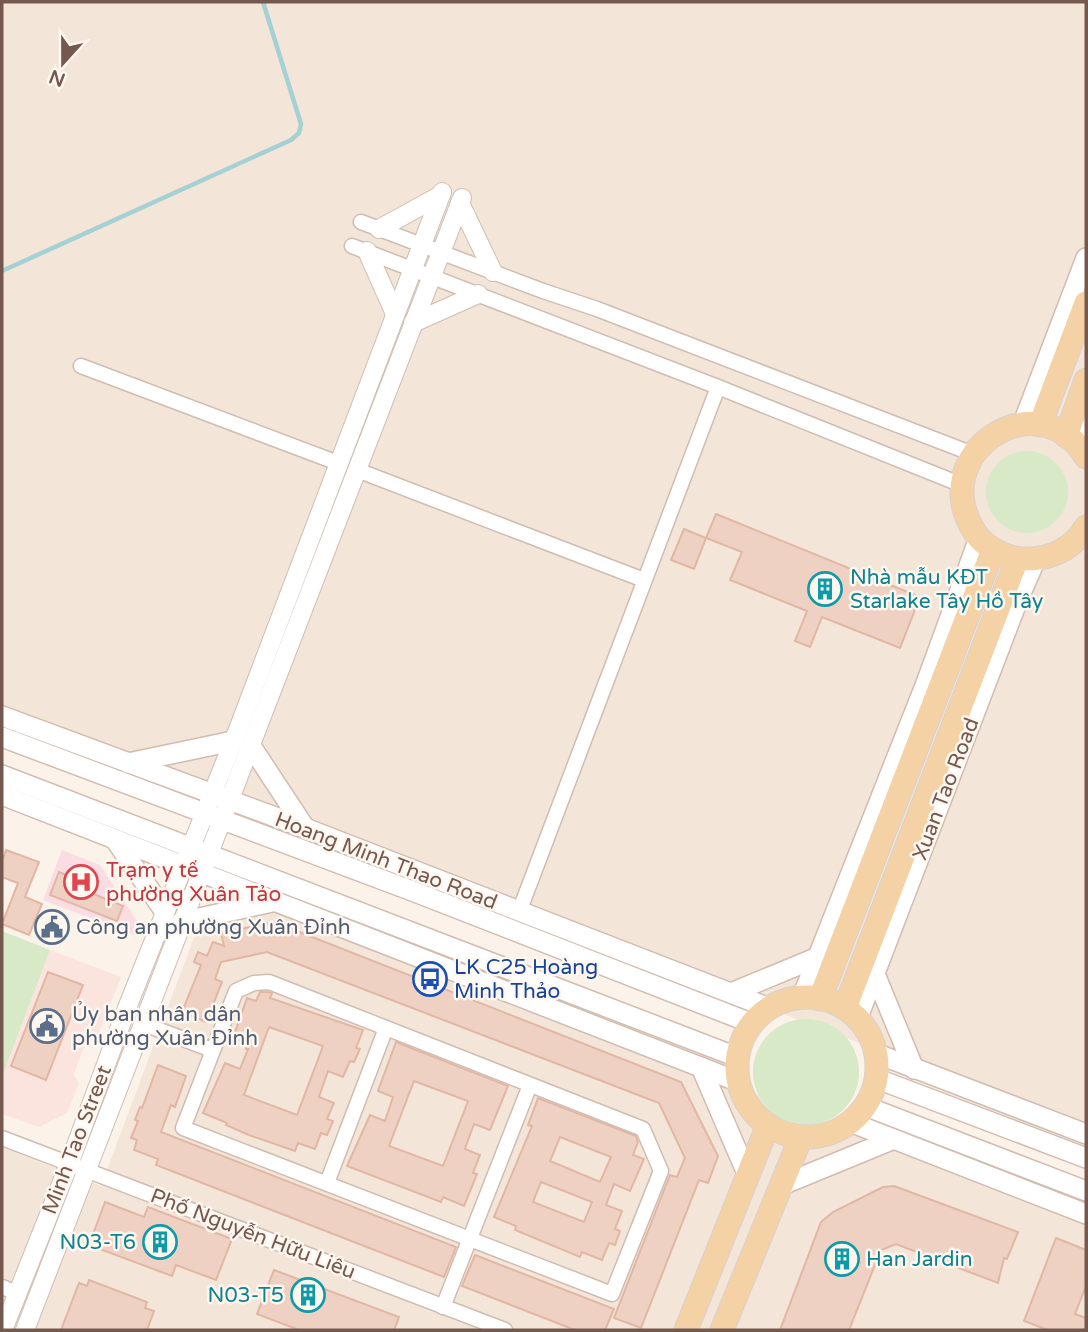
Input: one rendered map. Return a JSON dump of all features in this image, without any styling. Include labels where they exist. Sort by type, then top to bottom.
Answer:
[{"type":"main road","points":[[1031,424],[1086,258]]},
{"type":"main road","points":[[1031,424],[1086,303]]},
{"type":"main road","points":[[1076,446],[1086,380]]},
{"type":"main road","points":[[1076,446],[1086,421]]},
{"type":"main road","points":[[1076,446],[1031,424],[989,437],[973,454],[963,475],[961,497],[967,519],[986,544],[1027,559],[1053,556],[1068,548],[1086,527]]},
{"type":"main road","points":[[811,998],[818,957],[926,683],[986,544]]},
{"type":"main road","name":"Xuan Tao Road","points":[[811,998],[986,544]]},
{"type":"main road","name":"Xuan Tao Road","points":[[851,1014],[875,974],[1018,600],[1027,559]]},
{"type":"main road","name":"Xuan Tao Road","points":[[851,1014],[1027,559]]},
{"type":"main road","name":"Hoang Minh Thao Road","points":[[2,716],[221,821],[519,912],[769,1008]]},
{"type":"main road","name":"Hoang Minh Thao Road","points":[[2,737],[124,773],[220,797],[305,828],[418,883],[751,1023]]},
{"type":"main road","points":[[124,773],[240,740],[305,828]]},
{"type":"main road","points":[[2,775],[737,1057]]},
{"type":"main road","points":[[2,795],[739,1082]]},
{"type":"main road","points":[[115,840],[173,917],[274,902]]},
{"type":"main road","points":[[274,902],[281,883]]},
{"type":"main road","points":[[731,993],[818,957]]},
{"type":"main road","points":[[875,974],[914,1069]]},
{"type":"main road","points":[[811,998],[851,1014],[862,1024],[873,1044],[877,1067],[873,1090],[857,1114],[844,1127],[822,1135],[801,1137],[776,1130],[757,1116],[743,1097],[737,1057],[751,1023],[769,1008],[780,1002],[811,998]]},
{"type":"main road","points":[[875,1053],[1086,1134]]},
{"type":"main road","points":[[701,1067],[748,1176]]},
{"type":"main road","points":[[875,1078],[1086,1158]]},
{"type":"main road","points":[[857,1114],[894,1139],[1086,1214]]},
{"type":"main road","points":[[857,1114],[1086,1191]]},
{"type":"main road","points":[[686,1330],[768,1125]]},
{"type":"main road","points":[[722,1330],[801,1137]]},
{"type":"main road","points":[[782,1185],[894,1139]]},
{"type":"street","points":[[220,797],[338,463],[441,193],[379,229]]},
{"type":"street","points":[[240,740],[357,470],[461,201],[493,272]]},
{"type":"street","points":[[361,222],[597,309],[973,454]]},
{"type":"street","points":[[359,248],[962,485]]},
{"type":"street","points":[[359,248],[395,314]]},
{"type":"street","points":[[413,323],[478,294]]},
{"type":"street","points":[[81,366],[338,463]]},
{"type":"street","points":[[519,912],[718,387]]},
{"type":"street","points":[[357,470],[644,580]]},
{"type":"street","name":"Minh Tao Street","points":[[25,1330],[144,1024],[173,917],[200,874],[221,821],[220,797]]},
{"type":"street","name":"Minh Tao Street","points":[[3,1330],[9,1290],[69,1164],[173,917],[220,797]]},
{"type":"street","points":[[269,982],[386,1028],[643,1129],[661,1171],[612,1294],[183,1128],[236,991],[269,982]]},
{"type":"street","points":[[144,1024],[212,1050]]},
{"type":"street","points":[[327,1183],[386,1028]]},
{"type":"street","points":[[443,1307],[530,1085]]},
{"type":"street","name":"Phố Nguyễn Hữu Liêu","points":[[2,1138],[505,1330]]},
{"type":"shaded area","points":[[2,2],[1086,2],[1086,1130],[2,714]]},
{"type":"shaded area","name":"Trạm y tế phường Xuân Tảo","points":[[62,850],[100,865],[141,927],[137,936],[43,900]]},
{"type":"shaded area","points":[[214,884],[1086,1223],[1086,1330],[2,1330],[2,1147],[101,1186]]},
{"type":"shaded area","points":[[50,950],[121,977],[95,1042],[87,1039],[74,1074],[79,1083],[67,1113],[39,1127],[2,1114],[2,1077]]},
{"type":"green space","points":[[1019,451],[1035,451],[1050,458],[1061,469],[1068,484],[1065,508],[1056,521],[1035,533],[1019,533],[1004,526],[993,515],[986,500],[986,484],[993,469],[1004,458]]},
{"type":"green space","points":[[2,931],[50,950],[2,1077]]},
{"type":"green space","points":[[806,1019],[826,1023],[843,1035],[855,1052],[859,1072],[855,1092],[843,1109],[826,1121],[806,1125],[786,1121],[769,1109],[757,1092],[753,1072],[757,1052],[769,1035],[786,1023]]},
{"type":"building","name":"Nhà mẫu KĐT Starlake Tây Hồ Tây","points":[[716,514],[920,597],[900,648],[822,617],[810,647],[795,641],[807,611],[730,580],[742,552],[706,538]]},
{"type":"building","points":[[684,529],[706,538],[694,569],[671,560]]},
{"type":"building","points":[[6,850],[39,862],[25,897],[42,904],[29,935],[2,924],[18,883],[2,877],[2,862]]},
{"type":"building","points":[[59,872],[94,886],[91,893],[123,906],[117,921],[50,895]]},
{"type":"building","points":[[274,922],[681,1082],[718,1156],[708,1183],[699,1180],[641,1328],[614,1318],[670,1175],[677,1177],[685,1158],[659,1103],[267,952],[221,962],[215,979],[222,982],[206,1022],[182,1012],[201,965],[194,962],[198,952],[207,956],[213,942],[224,946],[221,933]]},
{"type":"building","name":"Ủy ban nhân dân phường Xuân Đỉnh","points":[[48,972],[83,985],[46,1080],[11,1066]]},
{"type":"building","points":[[260,992],[272,993],[270,998],[363,1030],[356,1048],[360,1049],[354,1062],[350,1061],[343,1077],[328,1071],[319,1097],[334,1103],[327,1119],[333,1121],[327,1135],[321,1133],[315,1149],[298,1143],[295,1151],[249,1135],[203,1113],[225,1063],[240,1069],[248,1043],[233,1038],[247,998],[256,1001]],"holes":[[[269,1027],[323,1046],[297,1115],[244,1095]]]},
{"type":"building","points":[[396,1042],[508,1086],[490,1130],[474,1124],[467,1143],[465,1149],[480,1155],[473,1173],[477,1174],[464,1206],[443,1197],[441,1202],[347,1166],[370,1115],[385,1121],[393,1097],[378,1091]],"holes":[[[414,1081],[468,1101],[443,1166],[389,1146]]]},
{"type":"building","points":[[158,1065],[186,1076],[175,1107],[171,1105],[161,1132],[456,1247],[444,1277],[156,1165],[158,1159],[134,1150],[137,1140],[131,1138],[138,1121],[135,1120]]},
{"type":"building","points":[[538,1098],[636,1136],[638,1142],[633,1155],[644,1159],[630,1191],[614,1184],[606,1205],[622,1211],[615,1229],[620,1231],[615,1245],[609,1243],[602,1260],[582,1252],[580,1257],[515,1230],[516,1226],[494,1217],[532,1126],[528,1125]],"holes":[[[560,1137],[611,1157],[600,1182],[550,1161]],[[541,1182],[592,1202],[584,1222],[533,1202]]]},
{"type":"building","name":"Han Jardin","points":[[894,1186],[1018,1232],[1007,1259],[1004,1258],[998,1283],[896,1244],[881,1250],[849,1330],[780,1330],[821,1222],[833,1212],[883,1187]]},
{"type":"building","name":"N03-T6","points":[[105,1202],[144,1217],[148,1207],[232,1239],[216,1280],[176,1265],[172,1276],[89,1245]]},
{"type":"building","points":[[1056,1238],[1086,1250],[1086,1286],[1075,1314],[1086,1318],[1086,1330],[1048,1330],[1024,1321]]},
{"type":"building","points":[[475,1255],[614,1309],[605,1330],[575,1330],[462,1286]]},
{"type":"building","name":"N03-T5","points":[[274,1270],[399,1317],[394,1330],[299,1330],[257,1314]]},
{"type":"building","points":[[89,1280],[147,1302],[145,1308],[154,1311],[147,1330],[61,1330],[79,1283],[87,1286]]},
{"type":"waterway","points":[[2,271],[291,140],[299,133],[301,124],[263,2]]},
{"type":"place","name":"Nhà mẫu KĐT Starlake Tây Hồ Tây","points":[[825,589]]},
{"type":"place","name":"Trạm y tế phường Xuân Tảo","points":[[81,882]]},
{"type":"place","name":"Công an phường Xuân Đỉnh","points":[[52,927]]},
{"type":"place","name":"LK C25 Hoàng Minh Thảo","points":[[430,979]]},
{"type":"place","name":"Ủy ban nhân dân phường Xuân Đỉnh","points":[[47,1026]]},
{"type":"place","name":"N03-T6","points":[[160,1242]]},
{"type":"place","name":"Han Jardin","points":[[842,1259]]},
{"type":"place","name":"N03-T5","points":[[308,1295]]}]
